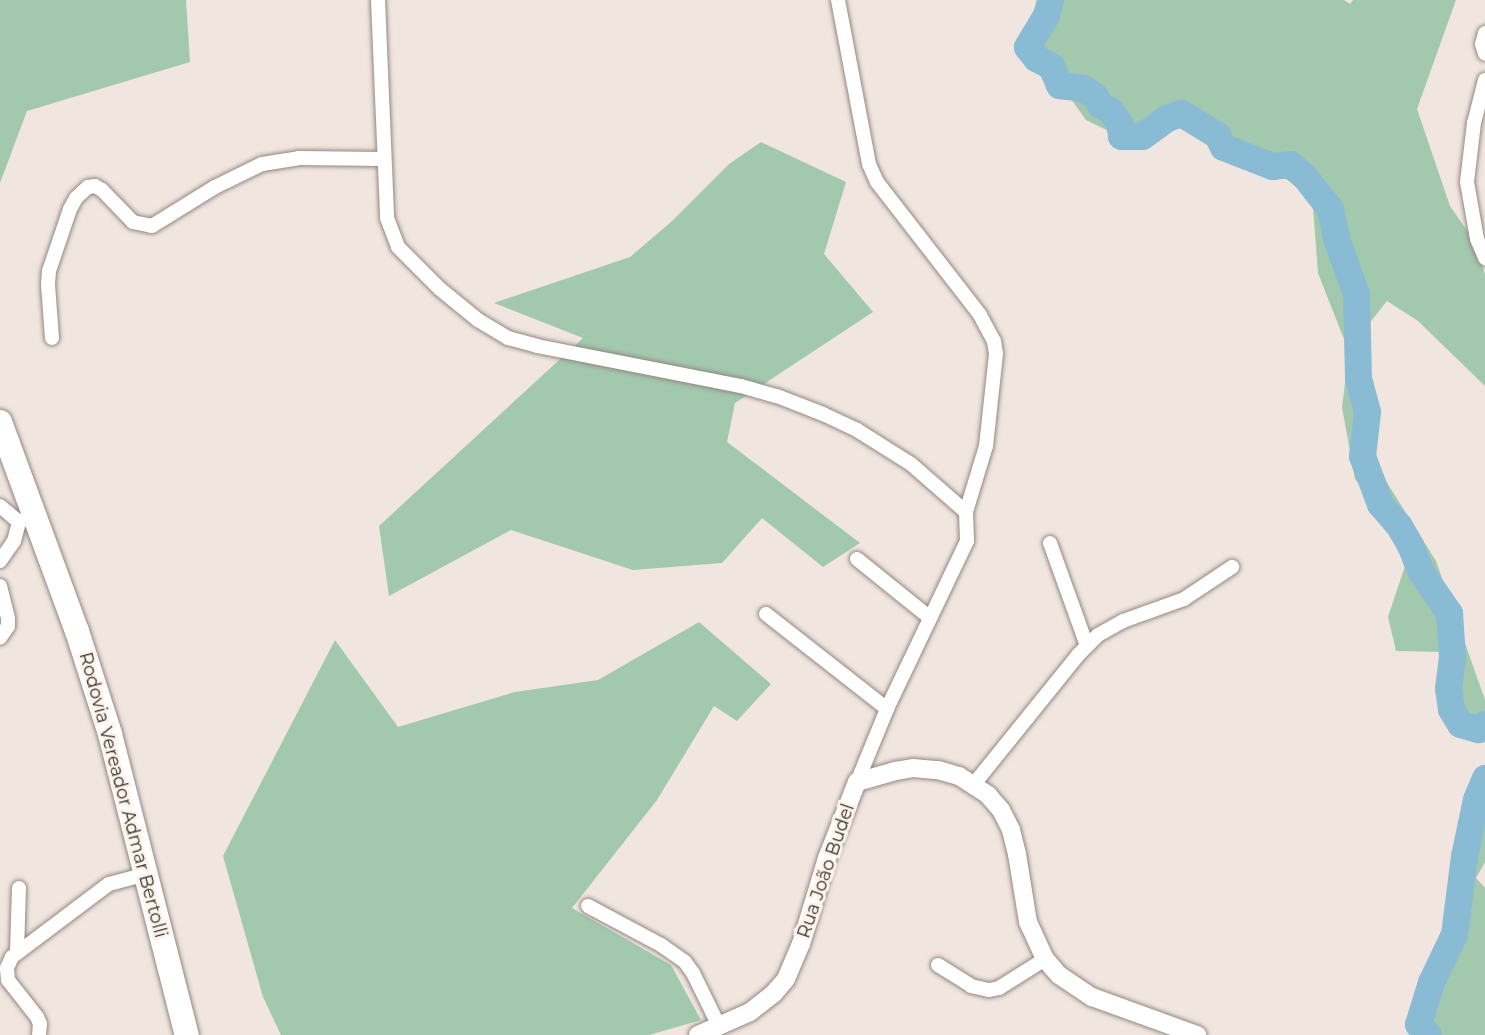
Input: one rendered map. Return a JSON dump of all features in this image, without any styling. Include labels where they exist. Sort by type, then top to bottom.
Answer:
[{"type":"highway","name":"Rodovia Vereador Admar Bertolli","points":[[0,422],[27,518],[77,631],[110,734],[187,1035]]},
{"type":"street","points":[[378,0],[387,218],[398,247],[416,267],[478,320],[508,338],[537,346],[741,386],[786,399],[857,430],[886,447],[937,484],[966,512]]},
{"type":"street","points":[[838,0],[869,164],[877,182],[980,315],[994,341],[995,375],[986,446],[966,512],[967,541],[887,709],[857,782]]},
{"type":"street","points":[[1485,33],[1482,44],[1485,54]]},
{"type":"street","points":[[1485,80],[1474,123],[1467,182],[1477,239],[1485,258]]},
{"type":"street","points":[[52,338],[49,271],[75,198],[88,187],[95,186],[102,190],[133,222],[152,226],[215,187],[262,164],[299,158],[384,159]]},
{"type":"street","points":[[0,506],[27,518],[0,561]]},
{"type":"street","points":[[1050,543],[1087,646]]},
{"type":"street","points":[[857,559],[929,617]]},
{"type":"street","points":[[974,784],[1087,646],[1111,626],[1184,599],[1232,567]]},
{"type":"street","points":[[0,586],[8,626],[0,638]]},
{"type":"street","points":[[766,614],[887,709]]},
{"type":"street","name":"Rua João Budel","points":[[698,1035],[761,1005],[786,979],[801,944],[820,878],[857,782],[913,768],[938,770],[974,784],[1001,810],[1011,830],[1028,922],[1045,959],[1059,975],[1083,993],[1156,1028],[1197,1035]]},
{"type":"street","points":[[39,1035],[40,1024],[37,1017],[12,986],[7,968],[12,957],[109,884],[123,878],[146,874]]},
{"type":"street","points":[[18,951],[19,888]]},
{"type":"street","points":[[588,906],[661,945],[685,962],[697,979],[719,1026]]},
{"type":"street","points":[[938,966],[971,986],[989,990],[999,988],[1045,959]]},
{"type":"green space","points":[[0,0],[186,0],[190,62],[27,111],[0,183]]},
{"type":"green space","points":[[1037,0],[1344,0],[1350,4],[1353,0],[1456,0],[1417,109],[1450,206],[1477,245],[1485,275],[1485,386],[1418,321],[1387,301],[1351,346],[1350,391],[1369,454],[1436,561],[1485,700],[1485,718],[1453,719],[1443,652],[1396,651],[1388,617],[1411,548],[1355,479],[1342,407],[1349,352],[1318,273],[1313,207],[1298,182],[1257,173],[1187,118],[1131,142],[1086,120],[1032,44]]},
{"type":"green space","points":[[761,142],[846,182],[824,254],[873,312],[735,403],[727,442],[860,543],[823,567],[762,518],[722,563],[633,570],[511,530],[389,596],[379,526],[583,338],[494,303],[630,257],[671,222],[729,164]]},
{"type":"green space","points":[[699,622],[771,684],[737,721],[714,706],[657,800],[572,908],[671,965],[701,1020],[649,1035],[281,1035],[263,997],[223,856],[335,640],[398,727],[515,692],[598,680]]},
{"type":"green space","points":[[1480,782],[1485,782],[1485,862],[1476,878],[1485,888],[1485,1035],[1415,1035],[1457,919],[1466,825]]},
{"type":"waterway","points":[[1050,0],[1046,15],[1027,47],[1036,58],[1051,66],[1059,85],[1083,88],[1095,96],[1100,105],[1110,110],[1119,123],[1121,136],[1142,136],[1167,118],[1181,113],[1217,135],[1223,147],[1272,166],[1290,164],[1305,177],[1330,209],[1336,238],[1356,294],[1358,378],[1367,412],[1362,456],[1380,504],[1399,526],[1421,572],[1449,613],[1452,656],[1448,688],[1451,709],[1460,724],[1478,729],[1485,724]]},
{"type":"waterway","points":[[1428,1035],[1418,1024],[1431,982],[1454,934],[1464,856],[1476,799],[1485,778]]}]
